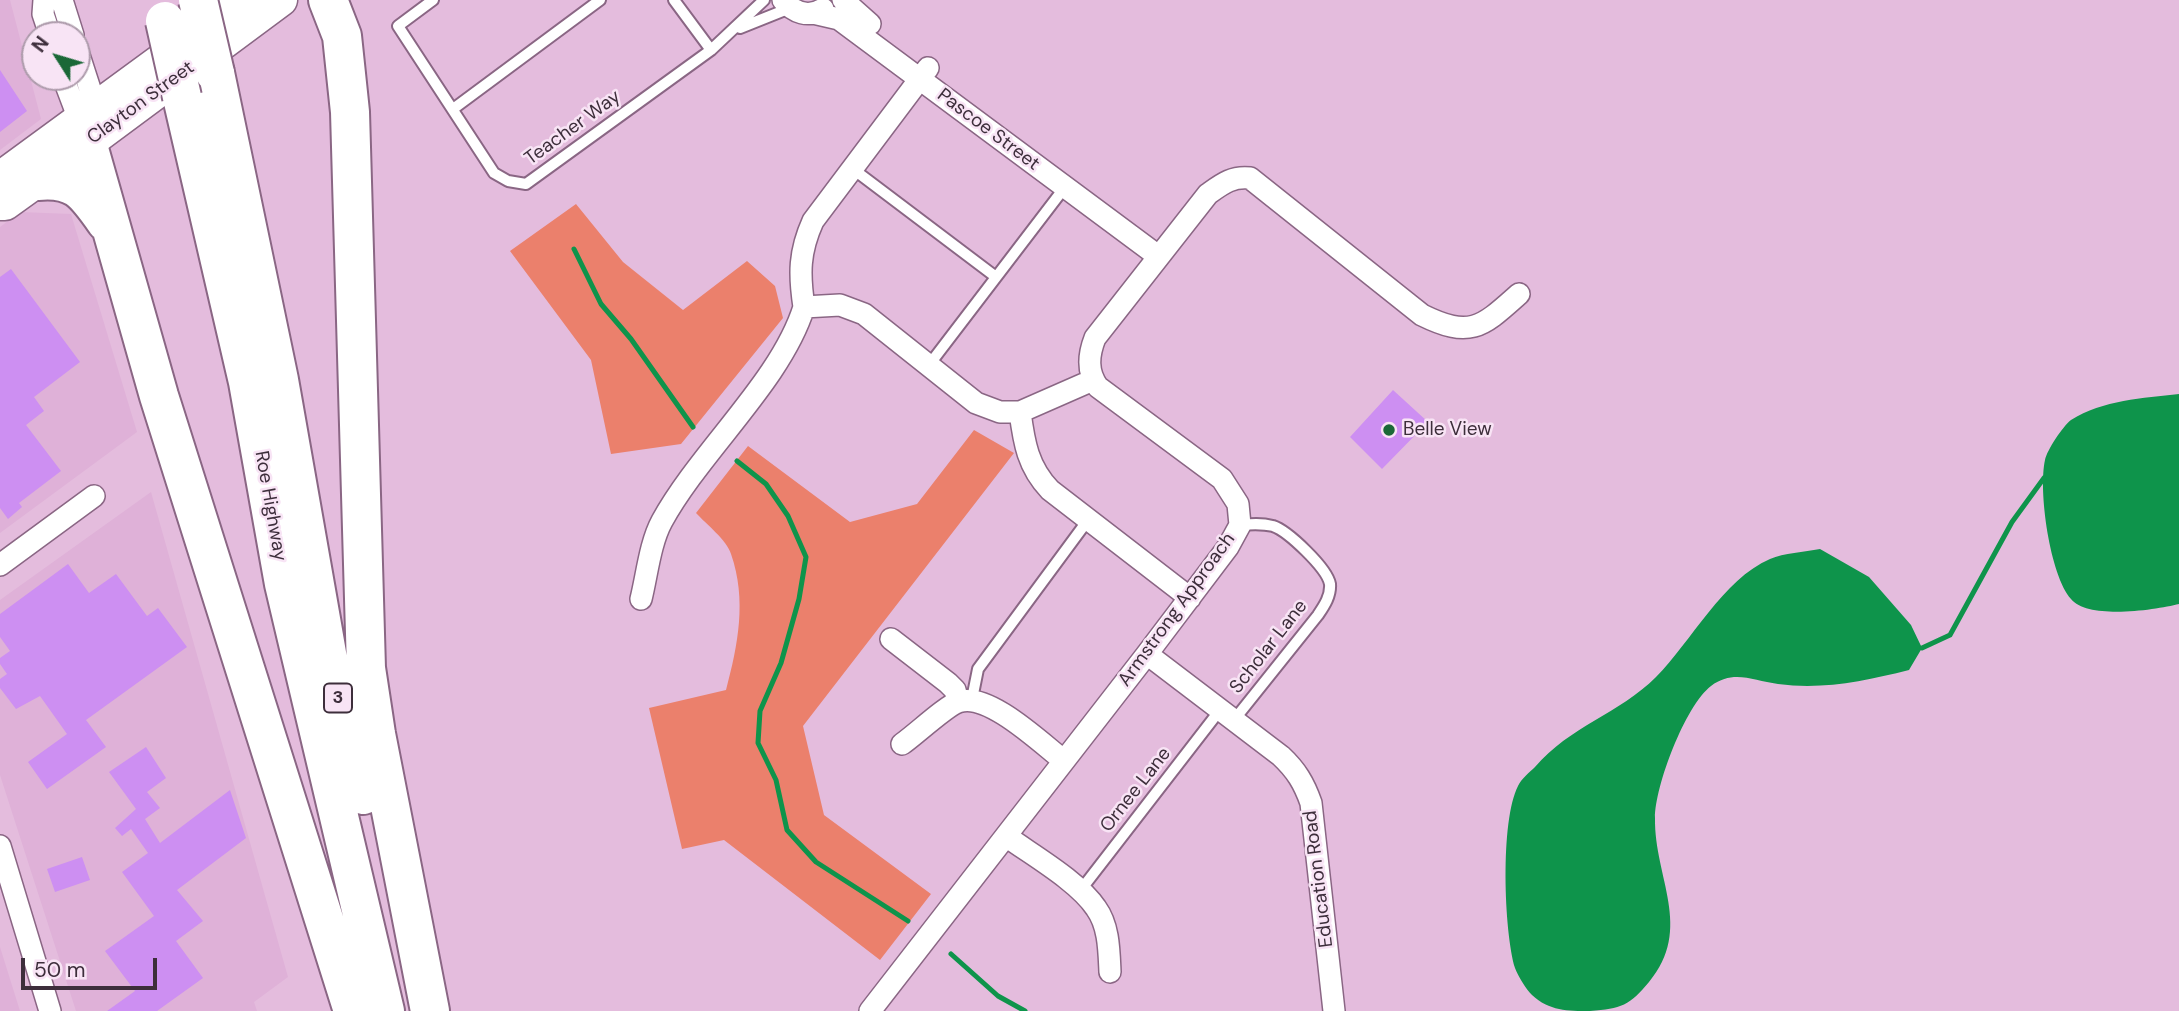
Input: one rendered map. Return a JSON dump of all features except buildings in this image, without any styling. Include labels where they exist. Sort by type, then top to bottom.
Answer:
[{"type":"highway","name":"Roe Highway","points":[[198,0],[279,380],[328,659],[417,1011]]},
{"type":"highway","points":[[328,0],[345,18],[366,668],[376,734],[430,1011]]},
{"type":"highway","name":"Roe Highway","points":[[162,11],[248,382],[284,584],[385,1011]]},
{"type":"highway","points":[[91,124],[115,235],[159,396],[353,1011]]},
{"type":"highway","points":[[37,181],[59,178],[71,182],[90,199],[115,235]]},
{"type":"main road","name":"Clayton Street","points":[[0,204],[5,204],[37,181],[91,124],[243,0]]},
{"type":"main road","name":"Clayton Street","points":[[0,177],[91,124],[281,0]]},
{"type":"street","points":[[44,0],[45,21]]},
{"type":"street","points":[[62,0],[69,21]]},
{"type":"street","points":[[813,13],[826,7],[832,0]]},
{"type":"street","name":"Pascoe Street","points":[[843,0],[924,74],[1065,187],[1161,252]]},
{"type":"street","name":"Pascoe Street","points":[[786,4],[798,13],[813,13],[839,19],[924,74],[1161,252]]},
{"type":"street","points":[[641,599],[660,524],[690,475],[790,343],[804,307],[799,270],[802,246],[813,222],[924,74]]},
{"type":"street","points":[[71,91],[91,124]]},
{"type":"street","points":[[85,91],[91,124]]},
{"type":"street","points":[[804,307],[840,304],[864,314],[976,403],[1000,412],[1020,412],[1093,380],[1090,353],[1095,338],[1208,194],[1237,177],[1250,178],[1422,315],[1445,326],[1468,328],[1486,323],[1519,294]]},
{"type":"street","name":"Armstrong Approach","points":[[870,1011],[1190,598],[1228,547],[1240,525],[1238,504],[1222,479],[1098,387],[1093,380]]},
{"type":"street","points":[[1020,412],[1025,447],[1035,475],[1050,490],[1190,598]]},
{"type":"street","points":[[0,565],[94,496]]},
{"type":"street","points":[[891,639],[948,682],[965,700],[994,708],[1063,760]]},
{"type":"street","name":"Education Road","points":[[1147,654],[1290,764],[1298,773],[1311,803],[1334,1011]]},
{"type":"street","points":[[902,744],[965,700]]},
{"type":"street","points":[[1006,835],[1080,891],[1097,908],[1108,937],[1110,972]]},
{"type":"street","points":[[0,846],[50,1011]]},
{"type":"lane","name":"Teacher Way","points":[[433,0],[398,26],[494,173],[508,181],[526,184],[711,50],[764,0]]},
{"type":"lane","points":[[453,109],[600,0]]},
{"type":"lane","points":[[674,0],[711,50]]},
{"type":"lane","points":[[734,30],[786,4]]},
{"type":"lane","points":[[853,169],[996,277]]},
{"type":"lane","points":[[929,365],[1065,187]]},
{"type":"lane","points":[[965,700],[978,669],[1088,520]]},
{"type":"lane","name":"Scholar Lane","points":[[1227,715],[1318,615],[1328,600],[1330,584],[1315,560],[1280,530],[1255,523],[1240,525]]},
{"type":"lane","name":"Ornee Lane","points":[[1080,891],[1227,715]]},
{"type":"shaded area","points":[[0,0],[10,0],[21,42],[21,91],[34,91],[41,119],[0,150]]},
{"type":"shaded area","points":[[576,204],[623,262],[683,310],[747,261],[775,286],[783,318],[681,444],[611,454],[591,360],[510,251]]},
{"type":"shaded area","points":[[20,212],[71,214],[137,432],[0,533],[0,227]]},
{"type":"shaded area","points":[[2179,394],[2179,604],[2122,612],[2080,605],[2071,599],[2064,587],[2052,553],[2043,491],[2045,460],[2049,450],[2068,423],[2083,413],[2124,401]]},
{"type":"shaded area","points":[[974,430],[1014,453],[803,726],[824,815],[931,894],[880,960],[724,840],[682,849],[649,708],[726,690],[739,622],[739,588],[729,549],[696,513],[748,446],[850,522],[917,504]]},
{"type":"shaded area","points":[[151,492],[288,977],[254,1002],[257,1011],[76,1011],[0,775],[0,600]]},
{"type":"shaded area","points":[[1820,549],[1869,577],[1911,625],[1922,648],[1909,670],[1828,685],[1795,686],[1736,677],[1711,686],[1701,696],[1682,728],[1666,767],[1656,804],[1656,840],[1670,922],[1669,942],[1662,962],[1642,990],[1630,1001],[1617,1007],[1590,1011],[1566,1010],[1538,1000],[1527,989],[1516,971],[1508,929],[1506,849],[1512,802],[1519,783],[1563,741],[1642,690],[1669,663],[1708,612],[1753,568],[1776,557]]},
{"type":"shaded area","points":[[0,947],[20,1011],[0,1011]]},
{"type":"waterway","points":[[574,249],[601,304],[631,339],[693,427]]},
{"type":"waterway","points":[[737,461],[766,484],[788,516],[806,557],[799,599],[781,663],[760,711],[758,743],[776,780],[787,830],[816,862],[908,921]]},
{"type":"waterway","points":[[1922,648],[1950,635],[2012,522],[2044,478]]},
{"type":"waterway","points":[[951,954],[998,996],[1025,1011]]},
{"type":"place","name":"Belle View","points":[[1389,430]]}]
